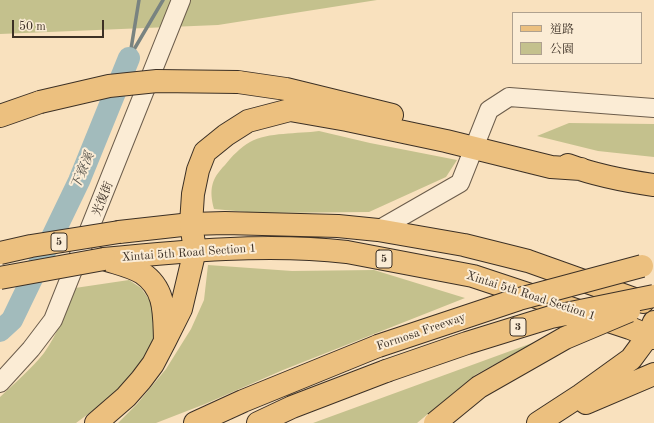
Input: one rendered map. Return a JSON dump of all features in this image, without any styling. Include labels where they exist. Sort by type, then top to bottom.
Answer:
[{"type":"main road","points":[[0,116],[40,102],[109,86],[157,81],[238,82],[286,89],[346,103],[550,167],[581,169],[634,182],[654,185]]},
{"type":"main road","points":[[96,423],[126,397],[153,364],[181,309],[195,250],[191,224],[194,188],[198,170],[205,152],[226,135],[248,121],[290,110],[476,143]]},
{"type":"main road","name":"Xintai 5th Road Section 1","points":[[0,253],[31,246],[119,232],[191,224],[225,223],[338,226],[378,230],[464,245],[528,261],[654,306]]},
{"type":"main road","name":"Xintai 5th Road Section 1","points":[[0,278],[104,259],[195,250],[256,248],[332,250],[466,274],[630,328],[652,332]]},
{"type":"main road","points":[[104,259],[141,273],[157,289],[163,305],[165,341]]},
{"type":"main road","name":"Formosa Freeway","points":[[196,423],[243,401],[378,346],[519,299],[648,265]]},
{"type":"main road","name":"3","points":[[258,423],[292,407],[386,371],[468,343],[550,317],[654,296]]},
{"type":"main road","points":[[436,423],[479,386],[565,338],[654,300]]},
{"type":"main road","points":[[538,423],[631,359],[652,332]]},
{"type":"main road","points":[[538,423],[654,374]]},
{"type":"lane","name":"光復街","points":[[0,383],[53,320],[181,0]]},
{"type":"lane","points":[[378,230],[460,183],[488,110],[509,97],[654,108]]},
{"type":"green space","points":[[0,0],[377,0],[218,25],[0,34]]},
{"type":"green space","points":[[569,123],[654,124],[654,157],[598,151],[537,136]]},
{"type":"green space","points":[[319,131],[370,143],[457,160],[446,177],[369,212],[258,213],[214,209],[212,185],[214,180],[220,170],[233,155],[243,147],[250,142],[265,136]]},
{"type":"green space","points":[[208,265],[292,271],[374,270],[465,298],[283,370],[205,404],[156,423],[118,423],[137,404],[166,369],[191,329],[204,300]]},
{"type":"green space","points":[[129,280],[141,288],[151,302],[156,318],[155,339],[141,368],[118,390],[76,423],[0,423],[0,397],[44,353],[58,330],[75,288]]},
{"type":"green space","points":[[535,342],[475,375],[417,423],[313,423]]},
{"type":"waterway","name":"下寮溪","points":[[130,55],[139,0]]},
{"type":"waterway","points":[[129,58],[163,0]]},
{"type":"waterway","name":"下寮溪","points":[[0,331],[12,320],[79,181],[129,58]]}]
